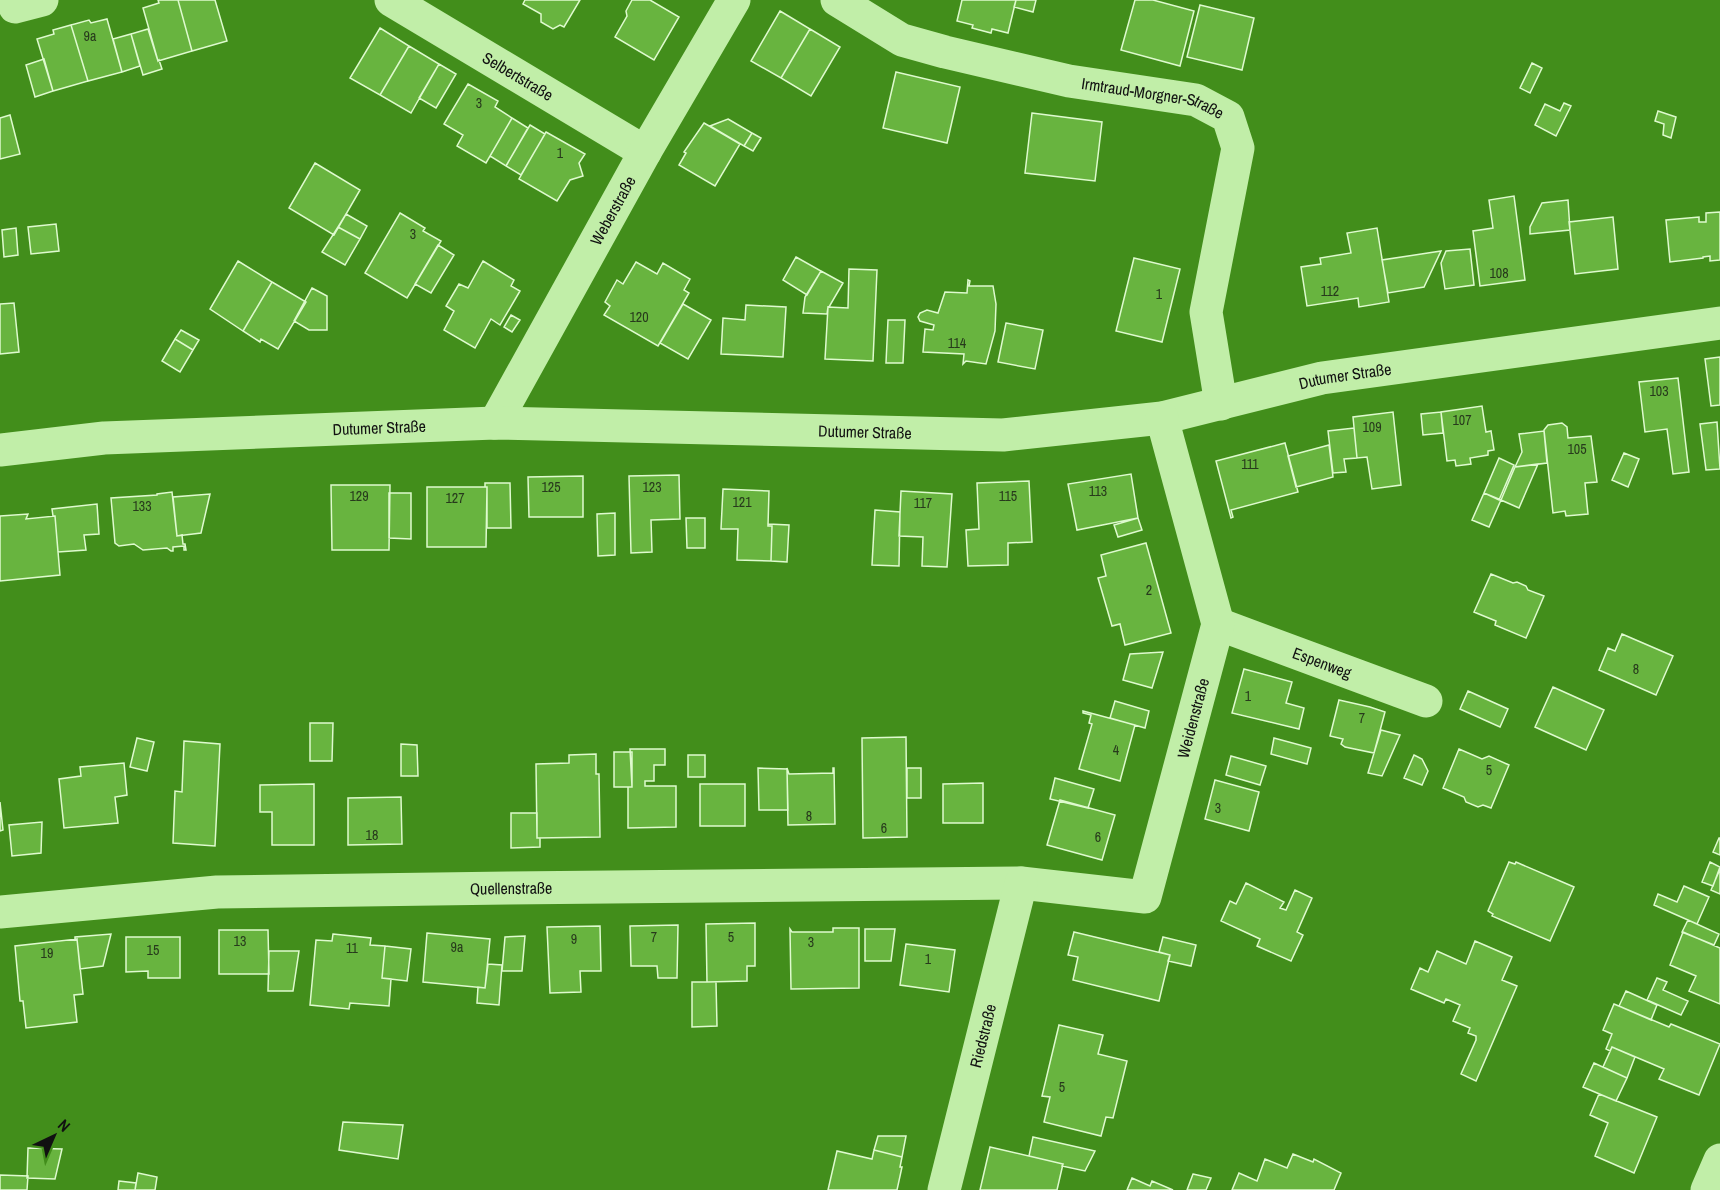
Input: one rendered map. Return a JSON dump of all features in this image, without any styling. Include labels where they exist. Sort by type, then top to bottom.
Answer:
[{"type":"street","name":"Selbertstraße","points":[[391,0],[645,152]]},
{"type":"street","name":"Weberstraße","points":[[495,423],[645,152],[734,0]]},
{"type":"street","name":"Irmtraud-Morgner-Straße","points":[[837,0],[902,40],[1070,81],[1196,100],[1227,117],[1238,148],[1206,312],[1221,404]]},
{"type":"street","name":"Dutumer Straße","points":[[0,450],[104,438],[495,423],[1003,435],[1162,418],[1322,378],[1720,323]]},
{"type":"street","points":[[1162,418],[1218,624]]},
{"type":"street","name":"Espenweg","points":[[1218,624],[1426,701]]},
{"type":"street","name":"Weidenstraße","points":[[1021,883],[1145,897],[1218,624]]},
{"type":"street","name":"Quellenstraße","points":[[0,912],[217,892],[1021,883]]},
{"type":"street","name":"Riedstraße","points":[[944,1190],[1021,883]]},
{"type":"street","points":[[1707,1190],[1720,1160]]},
{"type":"building","points":[[158,0],[178,0],[192,51],[158,61],[143,8],[159,3]]},
{"type":"building","points":[[178,0],[215,0],[227,41],[192,51]]},
{"type":"building","points":[[525,0],[580,0],[564,27],[560,25],[553,29],[541,22],[541,14],[523,4]]},
{"type":"building","points":[[632,0],[650,0],[679,17],[654,60],[615,37],[627,16],[626,11]]},
{"type":"building","points":[[962,0],[1016,0],[1008,33],[992,29],[991,33],[957,21]]},
{"type":"building","points":[[1016,0],[1036,0],[1033,12],[1014,7]]},
{"type":"building","points":[[1135,0],[1153,0],[1194,11],[1180,66],[1121,50]]},
{"type":"building","points":[[1200,5],[1254,18],[1242,70],[1187,57]]},
{"type":"building","points":[[780,11],[810,29],[781,78],[751,61]]},
{"type":"building","points":[[107,19],[122,72],[88,81],[71,25],[89,20],[91,23]]},
{"type":"building","points":[[71,25],[88,81],[53,91],[37,39],[54,34],[53,30]]},
{"type":"building","points":[[380,28],[409,46],[380,95],[350,78]]},
{"type":"building","points":[[148,29],[162,69],[143,75],[131,34]]},
{"type":"building","points":[[810,29],[840,47],[811,96],[781,78]]},
{"type":"building","points":[[131,34],[140,66],[122,72],[113,39]]},
{"type":"building","points":[[409,46],[439,64],[411,113],[380,95]]},
{"type":"building","points":[[44,59],[53,91],[35,97],[26,65]]},
{"type":"building","points":[[1532,63],[1542,68],[1530,93],[1520,88]]},
{"type":"building","points":[[439,64],[456,74],[436,108],[419,98]]},
{"type":"building","points":[[896,72],[960,87],[947,143],[883,128]]},
{"type":"building","points":[[468,84],[498,101],[495,107],[512,118],[486,163],[457,146],[463,135],[444,124]]},
{"type":"building","points":[[1564,103],[1571,106],[1556,136],[1535,125],[1545,104],[1560,111]]},
{"type":"building","points":[[1658,111],[1676,117],[1671,138],[1663,135],[1664,124],[1655,121]]},
{"type":"building","points":[[1032,113],[1102,122],[1095,181],[1025,173]]},
{"type":"building","points":[[10,115],[20,154],[0,159],[0,118]]},
{"type":"building","points":[[512,118],[528,128],[506,166],[490,156]]},
{"type":"building","points":[[728,119],[752,133],[744,146],[710,126]]},
{"type":"building","points":[[704,123],[740,144],[715,186],[679,165],[686,153],[684,152]]},
{"type":"building","points":[[530,125],[545,134],[521,175],[506,166]]},
{"type":"building","points":[[546,132],[585,154],[579,163],[583,176],[570,180],[557,201],[519,179]]},
{"type":"building","points":[[752,133],[761,138],[753,151],[744,146]]},
{"type":"building","points":[[315,163],[360,190],[334,235],[289,208]]},
{"type":"building","points":[[1514,196],[1525,280],[1480,286],[1473,231],[1493,228],[1489,200]]},
{"type":"building","points":[[1568,200],[1570,230],[1530,234],[1530,227],[1542,203]]},
{"type":"building","points":[[1720,212],[1720,260],[1710,261],[1710,256],[1670,262],[1666,220],[1699,217],[1699,222],[1706,222],[1706,213]]},
{"type":"building","points":[[400,213],[425,228],[423,231],[441,241],[407,298],[365,273]]},
{"type":"building","points":[[346,214],[367,226],[360,239],[338,227]]},
{"type":"building","points":[[1613,217],[1618,269],[1575,274],[1569,222]]},
{"type":"building","points":[[56,224],[59,251],[31,254],[28,227]]},
{"type":"building","points":[[338,227],[360,239],[345,265],[322,252]]},
{"type":"building","points":[[16,228],[18,255],[4,257],[2,230]]},
{"type":"building","points":[[1377,228],[1389,302],[1359,307],[1358,298],[1307,306],[1301,267],[1321,264],[1320,258],[1351,253],[1347,233]]},
{"type":"building","points":[[438,245],[454,255],[431,293],[415,284]]},
{"type":"building","points":[[1470,249],[1474,285],[1445,289],[1441,263],[1446,251]]},
{"type":"building","points":[[1441,251],[1424,287],[1388,293],[1382,260]]},
{"type":"building","points":[[796,257],[821,271],[807,295],[783,280]]},
{"type":"building","points":[[1134,258],[1180,269],[1162,342],[1116,331]]},
{"type":"building","points":[[238,261],[272,282],[243,331],[210,309]]},
{"type":"building","points":[[483,261],[514,280],[511,286],[520,291],[500,325],[491,319],[475,348],[444,330],[454,311],[446,306],[459,284],[468,288]]},
{"type":"building","points":[[636,262],[657,274],[663,263],[690,279],[684,290],[689,293],[658,346],[604,315],[610,306],[605,302],[617,280],[623,284]]},
{"type":"building","points":[[849,269],[877,270],[873,361],[825,359],[828,307],[848,308]]},
{"type":"building","points":[[821,271],[843,283],[828,307],[827,314],[803,313],[805,297]]},
{"type":"building","points":[[968,280],[970,281],[969,286],[993,286],[996,304],[995,331],[986,364],[966,361],[963,364],[964,354],[923,352],[925,329],[933,330],[934,325],[920,321],[918,317],[920,313],[927,310],[938,313],[945,292],[967,293]]},
{"type":"building","points":[[272,282],[306,302],[278,349],[261,339],[260,342],[243,331]]},
{"type":"building","points":[[312,288],[327,296],[327,330],[309,330],[294,321]]},
{"type":"building","points":[[14,303],[19,352],[0,354],[0,304]]},
{"type":"building","points":[[683,304],[711,320],[688,359],[660,343]]},
{"type":"building","points":[[746,305],[786,307],[783,357],[721,354],[723,318],[745,320]]},
{"type":"building","points":[[511,315],[520,320],[512,332],[504,327]]},
{"type":"building","points":[[888,320],[905,320],[903,363],[886,363]]},
{"type":"building","points":[[1006,323],[1043,330],[1035,369],[998,362]]},
{"type":"building","points":[[181,330],[199,340],[193,350],[175,339]]},
{"type":"building","points":[[175,339],[193,350],[180,372],[162,361]]},
{"type":"building","points":[[1720,357],[1720,405],[1711,406],[1705,359]]},
{"type":"building","points":[[1678,378],[1689,472],[1673,474],[1667,429],[1645,432],[1639,382]]},
{"type":"building","points":[[1482,406],[1486,432],[1491,431],[1494,450],[1488,451],[1488,455],[1470,458],[1471,464],[1456,466],[1455,460],[1447,461],[1441,412]]},
{"type":"building","points":[[1393,412],[1401,485],[1372,489],[1367,457],[1357,458],[1353,417]]},
{"type":"building","points":[[1441,412],[1443,433],[1423,435],[1421,414]]},
{"type":"building","points":[[1717,422],[1720,469],[1706,470],[1700,424]]},
{"type":"building","points":[[1562,423],[1567,427],[1568,438],[1591,436],[1597,482],[1585,483],[1588,514],[1566,516],[1565,511],[1553,513],[1544,430],[1548,425]]},
{"type":"building","points":[[1354,428],[1357,458],[1344,459],[1346,472],[1333,473],[1328,431]]},
{"type":"building","points":[[1544,431],[1547,463],[1515,467],[1522,452],[1519,434]]},
{"type":"building","points":[[1285,443],[1298,492],[1231,510],[1233,517],[1231,518],[1216,461]]},
{"type":"building","points":[[1329,445],[1333,477],[1296,487],[1288,456]]},
{"type":"building","points":[[1624,453],[1639,459],[1628,487],[1612,480]]},
{"type":"building","points":[[1499,458],[1514,465],[1499,500],[1484,493]]},
{"type":"building","points":[[1538,464],[1519,508],[1501,500],[1515,467]]},
{"type":"building","points":[[1131,474],[1138,518],[1077,530],[1068,484]]},
{"type":"building","points":[[679,475],[680,519],[651,520],[652,552],[631,553],[629,476]]},
{"type":"building","points":[[583,476],[583,517],[529,517],[528,477]]},
{"type":"building","points":[[1029,481],[1032,542],[1008,543],[1008,565],[968,566],[966,530],[979,529],[977,483]]},
{"type":"building","points":[[485,483],[510,483],[511,528],[487,528],[487,487]]},
{"type":"building","points":[[331,485],[390,485],[389,550],[332,550]]},
{"type":"building","points":[[427,487],[487,487],[486,547],[427,547]]},
{"type":"building","points":[[723,489],[769,491],[768,526],[772,526],[771,561],[737,560],[738,529],[721,529]]},
{"type":"building","points":[[901,491],[952,494],[947,567],[922,566],[923,537],[899,536]]},
{"type":"building","points":[[172,492],[177,536],[182,535],[186,550],[184,546],[173,547],[173,551],[167,548],[143,550],[134,544],[119,546],[115,543],[111,498]]},
{"type":"building","points":[[389,493],[411,493],[411,539],[389,538]]},
{"type":"building","points":[[1484,493],[1501,500],[1489,527],[1472,520]]},
{"type":"building","points":[[210,494],[201,533],[177,536],[173,497]]},
{"type":"building","points":[[97,504],[99,534],[84,535],[86,550],[58,552],[55,516],[53,516],[52,509]]},
{"type":"building","points":[[875,510],[900,512],[899,566],[872,565]]},
{"type":"building","points":[[615,513],[615,555],[598,556],[597,514]]},
{"type":"building","points":[[28,514],[26,519],[55,516],[60,575],[0,581],[0,516]]},
{"type":"building","points":[[686,518],[705,518],[705,548],[687,548]]},
{"type":"building","points":[[1138,518],[1142,530],[1118,537],[1114,525]]},
{"type":"building","points":[[768,524],[789,525],[787,562],[771,561],[772,526]]},
{"type":"building","points":[[1146,543],[1171,633],[1125,645],[1120,624],[1112,626],[1098,578],[1106,576],[1101,555]]},
{"type":"building","points":[[1491,574],[1513,583],[1517,582],[1526,586],[1528,590],[1544,596],[1526,638],[1495,625],[1496,621],[1474,612]]},
{"type":"building","points":[[1622,634],[1673,656],[1656,695],[1599,670],[1608,648],[1615,651]]},
{"type":"building","points":[[1163,652],[1152,688],[1123,680],[1130,654]]},
{"type":"building","points":[[1244,669],[1292,682],[1286,703],[1304,708],[1299,729],[1232,713]]},
{"type":"building","points":[[1553,687],[1604,710],[1586,750],[1535,727]]},
{"type":"building","points":[[1468,691],[1508,709],[1500,727],[1460,709]]},
{"type":"building","points":[[1339,700],[1385,712],[1374,753],[1345,747],[1341,744],[1343,739],[1330,736]]},
{"type":"building","points":[[1115,701],[1149,711],[1145,728],[1110,718]]},
{"type":"building","points":[[1083,711],[1135,725],[1120,781],[1079,769],[1092,724],[1089,723],[1091,715]]},
{"type":"building","points":[[310,723],[333,723],[332,761],[310,761]]},
{"type":"building","points":[[1381,730],[1400,735],[1382,776],[1368,773]]},
{"type":"building","points":[[906,737],[907,837],[863,838],[862,738]]},
{"type":"building","points":[[137,738],[154,742],[147,771],[130,767]]},
{"type":"building","points":[[1274,738],[1311,748],[1307,764],[1271,754]]},
{"type":"building","points":[[184,741],[220,744],[215,846],[173,843],[175,791],[182,792]]},
{"type":"building","points":[[401,744],[417,745],[418,776],[401,776]]},
{"type":"building","points":[[630,749],[665,749],[665,765],[654,765],[654,781],[645,781],[645,786],[676,786],[676,827],[628,828],[628,787],[632,787]]},
{"type":"building","points":[[1459,749],[1482,759],[1489,756],[1509,765],[1491,808],[1483,805],[1478,807],[1466,802],[1464,797],[1443,788]]},
{"type":"building","points":[[614,752],[632,752],[632,787],[614,787]]},
{"type":"building","points":[[596,754],[596,774],[599,774],[600,837],[537,838],[536,764],[569,763],[569,755]]},
{"type":"building","points":[[688,755],[705,755],[705,777],[688,777]]},
{"type":"building","points":[[1414,755],[1422,759],[1428,771],[1422,785],[1404,778]]},
{"type":"building","points":[[1231,756],[1266,766],[1260,785],[1226,775]]},
{"type":"building","points":[[124,763],[127,795],[115,797],[118,823],[64,828],[59,779],[81,776],[80,767]]},
{"type":"building","points":[[758,768],[787,769],[788,810],[759,810]]},
{"type":"building","points":[[787,768],[789,774],[833,773],[834,768],[835,824],[788,825]]},
{"type":"building","points":[[907,768],[921,768],[921,798],[907,798]]},
{"type":"building","points":[[1055,778],[1094,789],[1088,808],[1050,799]]},
{"type":"building","points":[[1215,780],[1259,792],[1249,831],[1205,819]]},
{"type":"building","points":[[983,783],[983,823],[943,823],[943,784]]},
{"type":"building","points":[[314,784],[314,845],[272,845],[272,812],[260,812],[260,785]]},
{"type":"building","points":[[700,784],[745,784],[745,826],[700,826]]},
{"type":"building","points":[[401,797],[402,844],[348,845],[348,798]]},
{"type":"building","points":[[1060,800],[1115,815],[1102,860],[1047,845]]},
{"type":"building","points":[[0,802],[3,830],[0,831]]},
{"type":"building","points":[[511,813],[537,813],[537,838],[540,838],[540,847],[511,848]]},
{"type":"building","points":[[42,822],[41,853],[12,856],[9,825]]},
{"type":"building","points":[[1720,838],[1720,855],[1713,852]]},
{"type":"building","points":[[1509,862],[1515,864],[1516,862],[1574,887],[1550,941],[1492,916],[1493,914],[1488,911]]},
{"type":"building","points":[[1710,862],[1720,867],[1713,886],[1702,882]]},
{"type":"building","points":[[1720,869],[1720,894],[1711,890]]},
{"type":"building","points":[[1246,883],[1284,902],[1280,908],[1286,910],[1295,890],[1312,898],[1297,932],[1303,935],[1291,961],[1257,946],[1260,939],[1221,921],[1230,901],[1236,904]]},
{"type":"building","points":[[1684,886],[1709,897],[1697,924],[1654,905],[1658,894],[1677,902]]},
{"type":"building","points":[[1688,920],[1719,934],[1714,945],[1682,932]]},
{"type":"building","points":[[755,923],[755,966],[747,966],[747,981],[707,982],[706,924]]},
{"type":"building","points":[[678,925],[677,978],[658,978],[657,966],[631,966],[630,926]]},
{"type":"building","points":[[600,926],[601,971],[580,971],[581,992],[550,993],[547,927]]},
{"type":"building","points":[[833,928],[859,928],[859,988],[791,989],[790,929],[792,932],[833,932]]},
{"type":"building","points":[[865,929],[895,929],[891,961],[865,961]]},
{"type":"building","points":[[219,930],[268,930],[269,974],[219,974]]},
{"type":"building","points":[[1074,932],[1170,955],[1159,1001],[1073,980],[1078,957],[1068,955]]},
{"type":"building","points":[[1683,932],[1720,948],[1720,1004],[1689,991],[1696,976],[1670,965]]},
{"type":"building","points":[[427,933],[490,939],[485,988],[423,982]]},
{"type":"building","points":[[111,934],[103,966],[80,969],[75,937]]},
{"type":"building","points":[[333,934],[371,938],[370,945],[385,946],[382,978],[391,979],[389,1006],[350,1003],[349,1009],[310,1005],[316,940],[332,941]]},
{"type":"building","points":[[525,936],[522,971],[502,971],[505,937]]},
{"type":"building","points":[[126,937],[180,937],[180,978],[148,978],[148,971],[126,972]]},
{"type":"building","points":[[1163,937],[1196,945],[1191,966],[1168,961],[1170,955],[1159,952]]},
{"type":"building","points":[[77,939],[83,994],[74,995],[77,1022],[26,1028],[23,1001],[20,1001],[15,946]]},
{"type":"building","points":[[1475,941],[1512,957],[1502,980],[1517,986],[1476,1081],[1461,1074],[1476,1036],[1468,1033],[1470,1028],[1453,1021],[1460,1005],[1446,999],[1444,1003],[1411,989],[1420,968],[1428,972],[1437,951],[1466,964]]},
{"type":"building","points":[[906,944],[955,950],[949,992],[900,985]]},
{"type":"building","points":[[385,946],[411,949],[407,981],[382,978]]},
{"type":"building","points":[[269,951],[299,951],[293,991],[268,991]]},
{"type":"building","points":[[488,964],[502,965],[499,1005],[477,1003],[478,987],[485,988]]},
{"type":"building","points":[[1657,978],[1667,982],[1663,990],[1688,1001],[1681,1015],[1647,1000]]},
{"type":"building","points":[[692,982],[716,982],[717,1026],[692,1027]]},
{"type":"building","points":[[1626,991],[1657,1005],[1651,1020],[1619,1006]]},
{"type":"building","points":[[1614,1004],[1669,1027],[1671,1024],[1720,1044],[1699,1095],[1659,1079],[1664,1069],[1612,1047],[1610,1051],[1606,1049],[1612,1034],[1603,1030]]},
{"type":"building","points":[[1059,1025],[1103,1035],[1098,1054],[1127,1061],[1113,1118],[1106,1117],[1101,1136],[1044,1122],[1050,1097],[1042,1096]]},
{"type":"building","points":[[1612,1047],[1635,1057],[1627,1078],[1603,1067]]},
{"type":"building","points":[[1594,1063],[1627,1078],[1616,1101],[1583,1087]]},
{"type":"building","points":[[1599,1094],[1657,1117],[1634,1173],[1595,1156],[1608,1123],[1590,1115]]},
{"type":"building","points":[[343,1122],[403,1125],[398,1159],[339,1150]]},
{"type":"building","points":[[878,1136],[906,1136],[902,1157],[874,1150]]},
{"type":"building","points":[[1033,1137],[1095,1151],[1085,1171],[1062,1166],[1063,1164],[1029,1156]]},
{"type":"building","points":[[990,1147],[1063,1164],[1057,1190],[980,1190]]},
{"type":"building","points":[[28,1148],[62,1149],[55,1179],[27,1178]]},
{"type":"building","points":[[874,1150],[902,1157],[897,1190],[828,1190],[837,1151],[872,1159]]},
{"type":"building","points":[[1293,1154],[1313,1162],[1314,1159],[1341,1173],[1334,1190],[1232,1190],[1239,1173],[1257,1181],[1265,1159],[1287,1168]]},
{"type":"building","points":[[138,1173],[157,1177],[155,1190],[135,1190]]},
{"type":"building","points":[[1193,1174],[1211,1178],[1206,1190],[1187,1190]]},
{"type":"building","points":[[0,1175],[28,1176],[27,1190],[0,1190]]},
{"type":"building","points":[[1132,1178],[1150,1186],[1152,1181],[1173,1190],[1127,1190]]},
{"type":"building","points":[[119,1181],[136,1183],[135,1190],[118,1190]]}]
